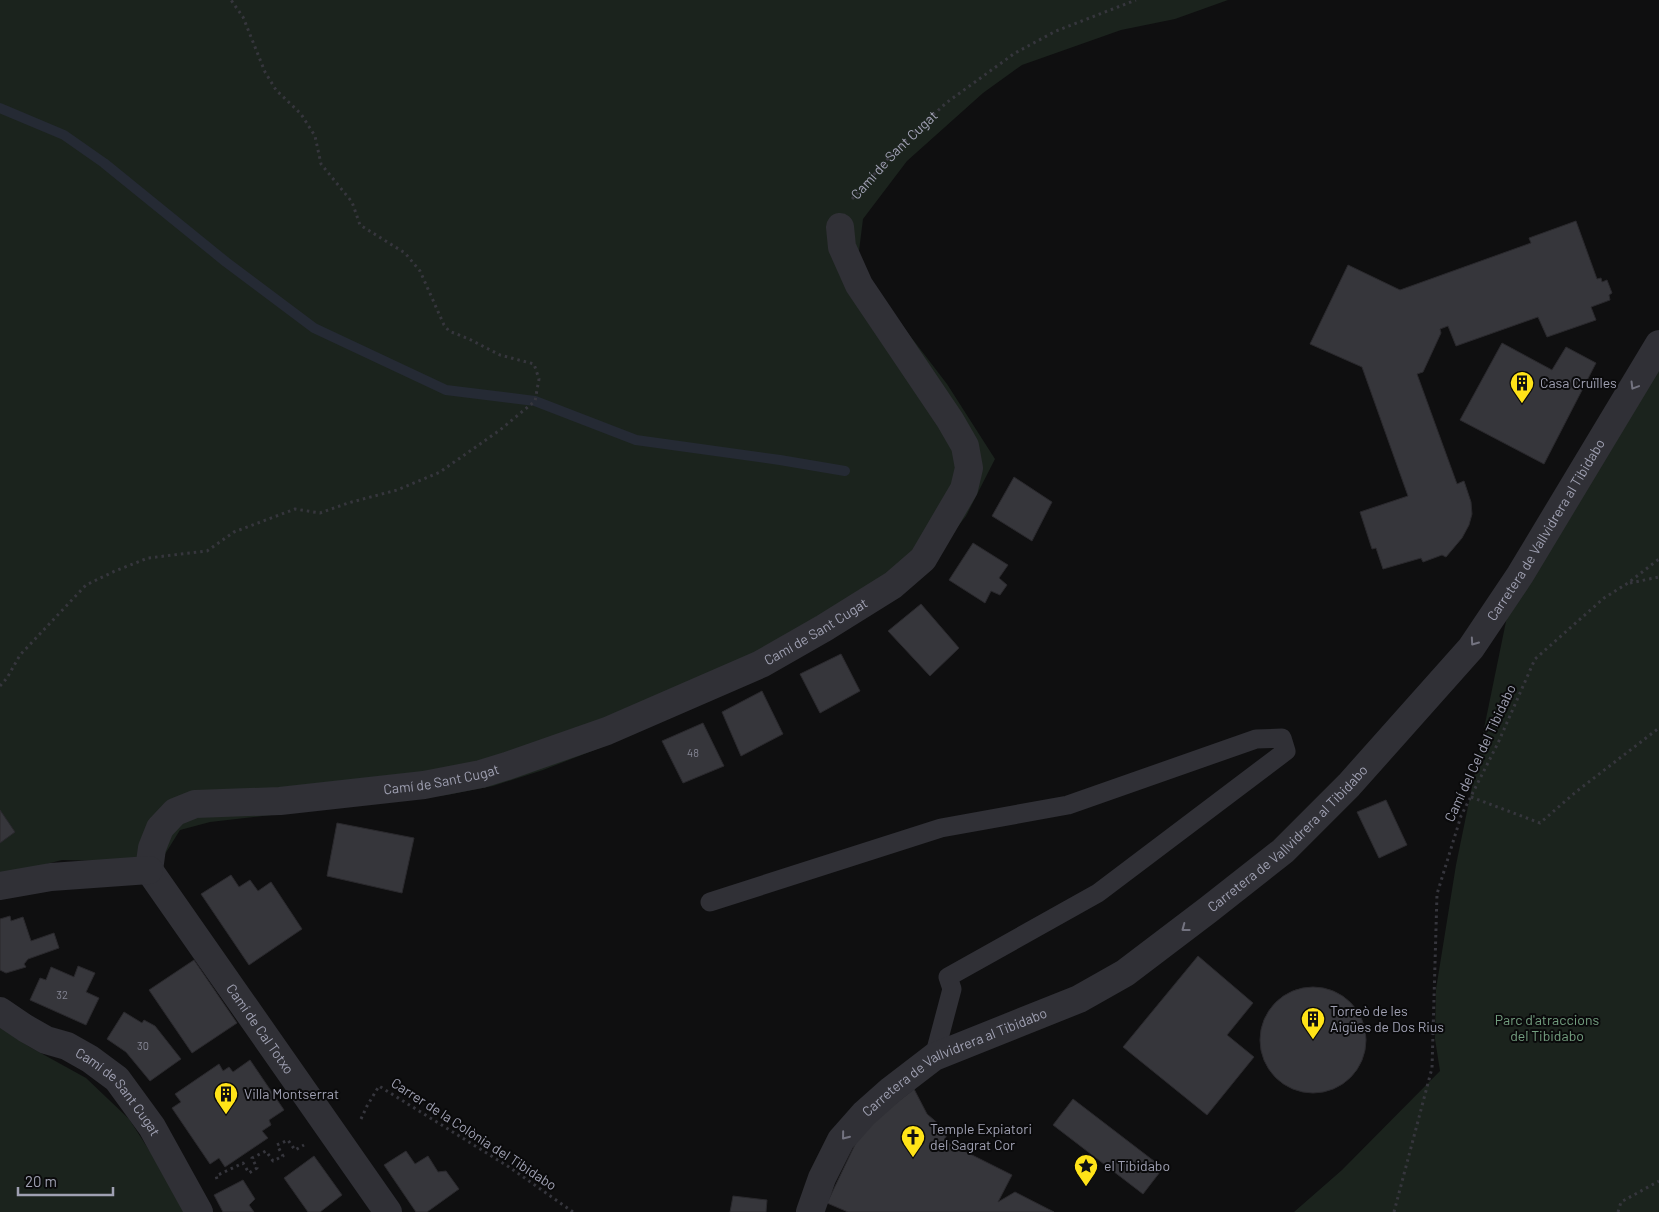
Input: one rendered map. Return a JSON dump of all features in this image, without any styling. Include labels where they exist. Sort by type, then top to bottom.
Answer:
[{"type":"street","name":"Camí de Sant Cugat","points":[[149,870],[152,848],[160,828],[175,812],[195,804],[280,801],[424,785],[481,774],[607,731],[761,664],[893,586],[922,559],[964,489],[969,468],[965,446],[950,420],[859,285],[842,247],[840,227]]},
{"type":"street","name":"Carretera de Vallvidrera al Tibidabo","points":[[810,1212],[822,1178],[841,1140],[870,1108],[891,1090],[934,1058],[1079,1000],[1124,973],[1283,851],[1349,785],[1471,648],[1520,575],[1659,344]]},
{"type":"street","points":[[0,886],[50,877],[149,870]]},
{"type":"street","name":"Camí de Cal Totxo","points":[[149,870],[388,1212]]},
{"type":"street","name":"Camí de Sant Cugat","points":[[0,1011],[46,1040],[67,1046],[90,1059],[117,1079],[152,1127],[199,1212]]},
{"type":"lane","points":[[710,902],[941,828],[1068,806],[1256,739],[1282,738],[1286,751],[1098,894],[948,977],[952,990],[934,1058]]},
{"type":"path","points":[[0,686],[7,678],[20,655],[86,585],[148,558],[207,551],[234,532],[295,509],[320,513],[348,503],[397,490],[440,472],[500,430],[535,401],[539,379],[534,364],[500,355],[449,331],[441,319],[430,290],[420,271],[405,253],[360,225],[352,202],[321,164],[315,136],[306,121],[276,90],[265,72],[243,17],[231,0]]},
{"type":"path","name":"Camí de Sant Cugat","points":[[840,227],[852,199],[894,152],[946,103],[1015,53],[1056,31],[1136,0]]},
{"type":"path","name":"Camí del Cel del Tibidabo","points":[[1394,1212],[1432,1068],[1437,894],[1461,816],[1498,743],[1535,659],[1604,598],[1628,583],[1659,559]]},
{"type":"path","points":[[1628,583],[1659,577]]},
{"type":"path","points":[[1471,797],[1540,822],[1659,728]]},
{"type":"path","name":"Carrer de la Colònia del Tibidabo","points":[[336,1137],[344,1131],[347,1115],[360,1122],[366,1106],[379,1086],[509,1166],[573,1212]]},
{"type":"path","points":[[219,1182],[216,1176],[243,1163],[249,1173],[257,1168],[252,1158],[266,1152],[273,1161],[283,1156],[277,1145],[288,1140],[295,1150],[306,1144],[303,1139]]},
{"type":"path","points":[[1618,1212],[1622,1202],[1659,1180]]},
{"type":"green space","points":[[0,0],[1228,0],[1175,19],[1121,30],[1022,65],[983,93],[907,161],[863,219],[858,259],[891,311],[947,384],[995,459],[966,516],[914,583],[667,718],[605,746],[543,770],[493,786],[447,795],[210,822],[180,830],[162,859],[62,860],[0,876]]},
{"type":"green space","name":"Parc d'atraccions del Tibidabo","points":[[1659,354],[1659,1212],[1294,1212],[1342,1170],[1440,1071],[1435,1039],[1436,989],[1456,865],[1511,597]]},
{"type":"green space","points":[[0,1026],[28,1046],[86,1078],[129,1119],[189,1212],[0,1212]]},
{"type":"building","points":[[1576,221],[1597,279],[1601,278],[1602,282],[1607,280],[1612,293],[1609,295],[1610,300],[1591,307],[1596,320],[1547,337],[1538,317],[1456,346],[1448,326],[1440,329],[1441,333],[1423,372],[1417,374],[1457,484],[1464,481],[1471,502],[1472,514],[1462,538],[1446,557],[1442,555],[1423,562],[1421,558],[1383,569],[1376,548],[1372,549],[1360,512],[1408,496],[1362,367],[1310,344],[1348,265],[1400,290],[1531,243],[1529,238]]},
{"type":"building","name":"Casa Cruïlles","points":[[1502,343],[1552,370],[1566,347],[1596,363],[1544,464],[1460,420]]},
{"type":"building","points":[[1014,477],[1052,502],[1032,541],[992,516]]},
{"type":"building","points":[[973,543],[1008,565],[999,578],[1007,585],[1000,595],[991,591],[985,603],[949,580]]},
{"type":"building","points":[[921,604],[959,648],[930,676],[888,631]]},
{"type":"building","points":[[841,654],[860,691],[820,713],[800,674]]},
{"type":"building","points":[[762,691],[783,734],[741,756],[722,712]]},
{"type":"building","points":[[703,723],[724,766],[683,783],[662,741]]},
{"type":"building","points":[[1386,800],[1407,845],[1379,858],[1357,812]]},
{"type":"building","points":[[0,810],[15,832],[0,843]]},
{"type":"building","points":[[337,823],[414,838],[402,893],[327,876]]},
{"type":"building","points":[[231,875],[239,887],[250,880],[258,891],[271,882],[302,929],[249,965],[201,894]]},
{"type":"building","points":[[10,916],[11,921],[23,917],[31,941],[54,933],[59,948],[28,959],[24,964],[26,967],[6,973],[0,970],[0,919]]},
{"type":"building","points":[[1198,956],[1253,1003],[1227,1035],[1254,1057],[1207,1115],[1123,1047]]},
{"type":"building","points":[[194,960],[237,1023],[192,1053],[149,990]]},
{"type":"building","points":[[78,966],[95,973],[86,992],[99,998],[86,1025],[30,1000],[40,978],[46,980],[51,967],[74,977]]},
{"type":"building","name":"Torreò de les Aigües de Dos Rius","points":[[1313,987],[1333,991],[1351,1002],[1362,1020],[1366,1040],[1362,1060],[1351,1078],[1333,1089],[1313,1093],[1293,1089],[1275,1078],[1264,1060],[1260,1040],[1264,1020],[1275,1002],[1293,991]]},
{"type":"building","points":[[124,1012],[142,1023],[144,1020],[155,1026],[181,1059],[150,1081],[126,1052],[107,1039]]},
{"type":"building","name":"Villa Montserrat","points":[[250,1060],[284,1110],[269,1120],[271,1125],[262,1131],[268,1138],[225,1167],[219,1158],[210,1164],[172,1108],[181,1102],[175,1094],[219,1064],[223,1071],[229,1067],[233,1072]]},
{"type":"building","name":"Temple Expiatori del Sagrat Cor","points":[[914,1089],[927,1114],[948,1132],[944,1141],[1012,1175],[998,1202],[1015,1192],[1054,1212],[848,1212],[827,1203],[862,1130]]},
{"type":"building","points":[[1073,1099],[1163,1168],[1143,1194],[1053,1125]]},
{"type":"building","points":[[406,1151],[415,1164],[428,1156],[438,1172],[446,1171],[459,1189],[427,1212],[416,1212],[384,1165]]},
{"type":"building","points":[[314,1156],[342,1195],[320,1212],[308,1212],[284,1178]]},
{"type":"building","points":[[243,1180],[255,1199],[249,1205],[254,1212],[223,1212],[214,1195]]},
{"type":"building","points":[[733,1196],[767,1200],[766,1212],[730,1212]]},
{"type":"waterway","points":[[0,108],[64,135],[104,163],[226,262],[314,328],[446,390],[535,401],[636,440],[845,471]]},
{"type":"place","name":"Casa Cruïlles","points":[[1522,404]]},
{"type":"place","name":"Torreò de les Aigües de Dos Rius","points":[[1313,1040]]},
{"type":"place","name":"Villa Montserrat","points":[[226,1115]]},
{"type":"place","name":"Temple Expiatori del Sagrat Cor","points":[[913,1158]]},
{"type":"place","name":"el Tibidabo","points":[[1086,1187]]}]
